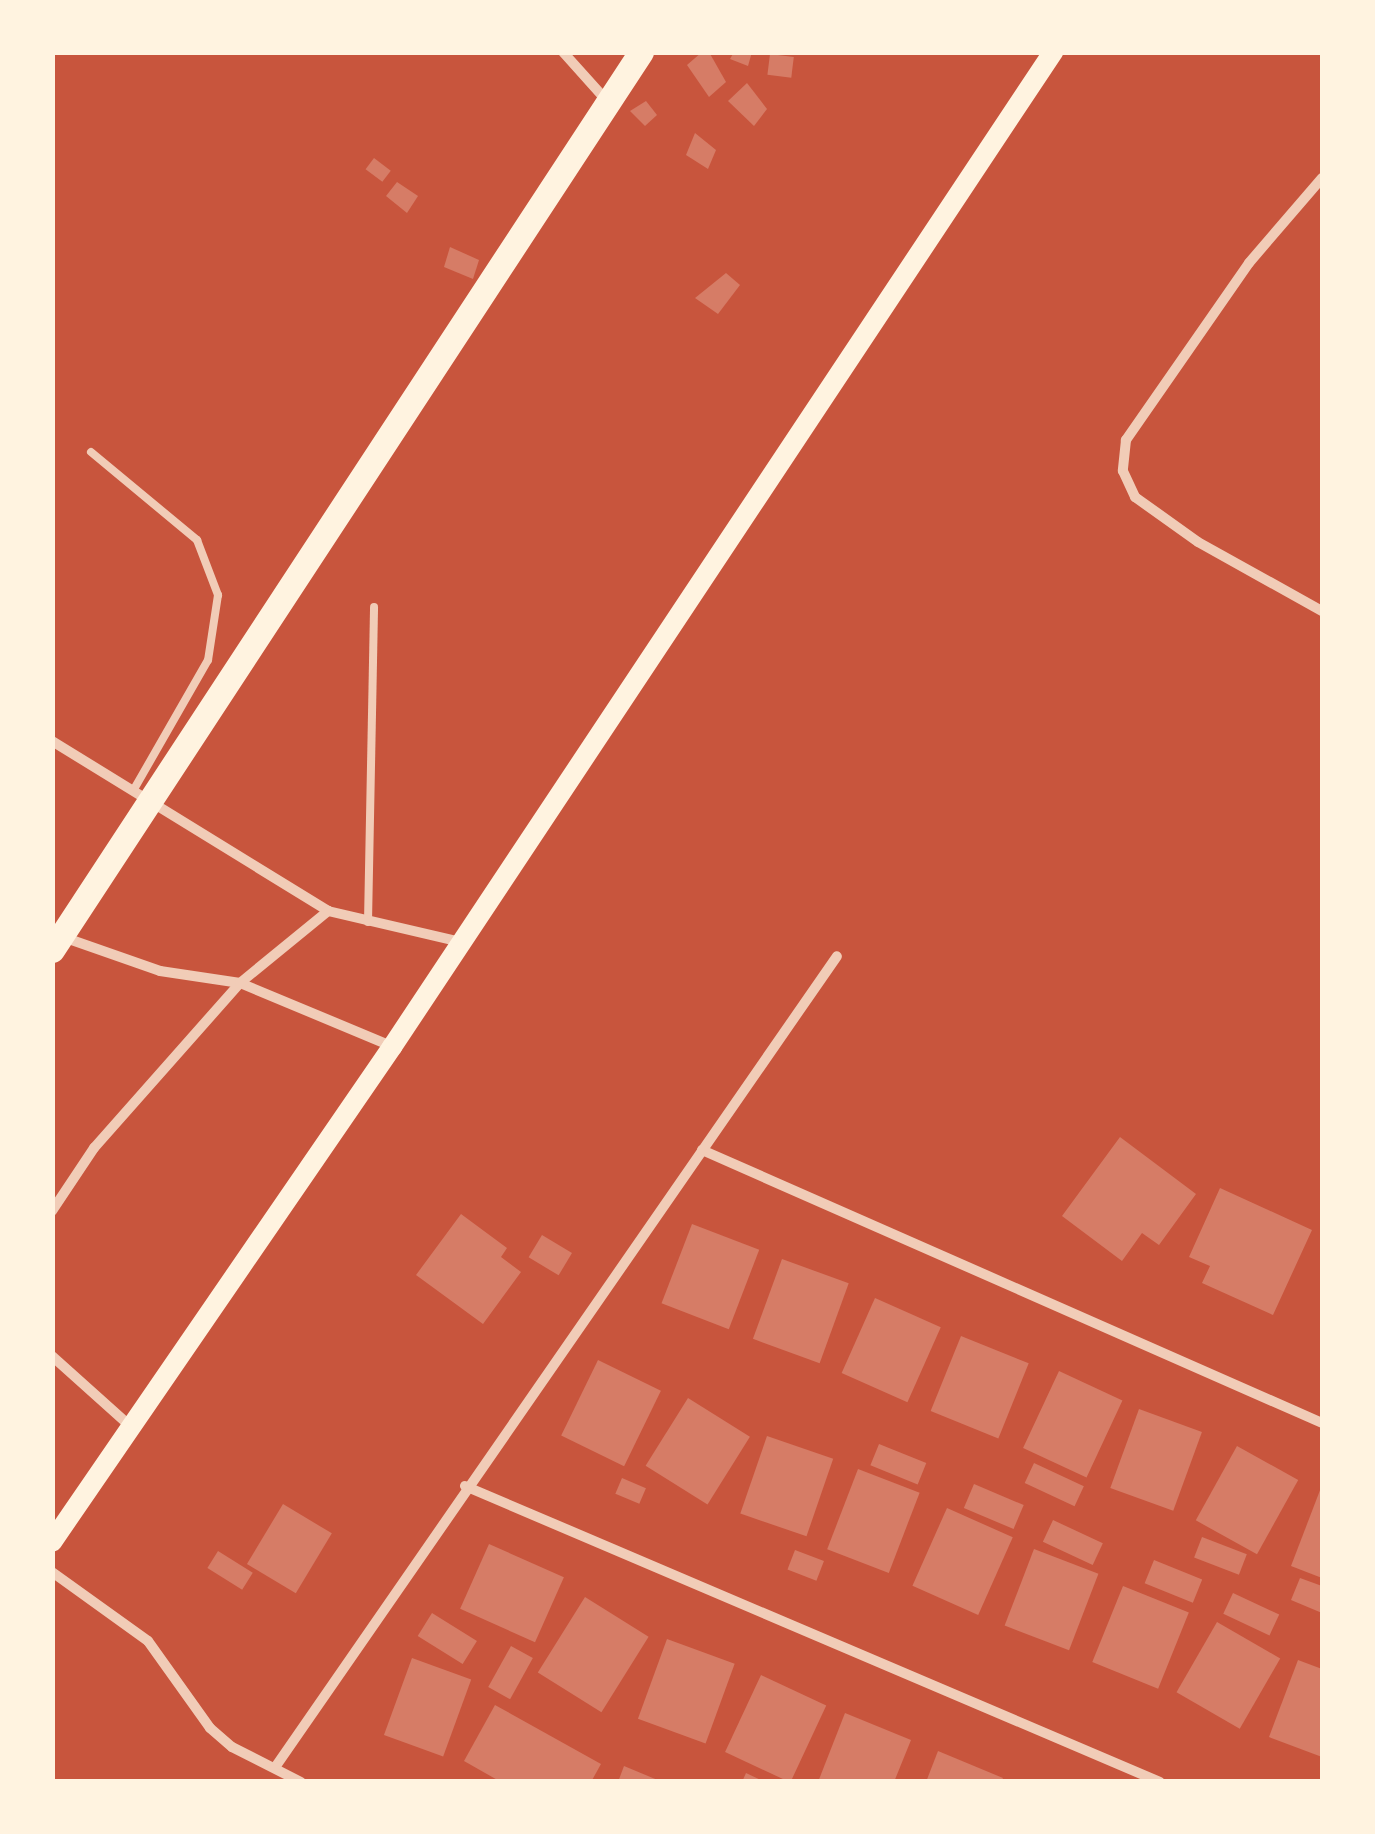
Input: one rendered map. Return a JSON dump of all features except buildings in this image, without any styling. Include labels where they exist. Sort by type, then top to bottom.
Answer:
[{"type":"main road","points":[[56,940],[142,797],[641,52]]},
{"type":"main road","points":[[52,1542],[392,1047],[1054,52]]},
{"type":"street","points":[[563,52],[607,102]]},
{"type":"street","points":[[1322,178],[1250,263],[1126,440],[1123,471],[1136,497],[1198,542],[1322,611]]},
{"type":"street","points":[[52,741],[328,911],[462,942]]},
{"type":"street","points":[[52,1211],[94,1148],[240,983],[328,911]]},
{"type":"street","points":[[56,940],[160,971],[240,983],[392,1047]]},
{"type":"street","points":[[276,1766],[465,1486],[836,956]]},
{"type":"street","points":[[702,1150],[1322,1424]]},
{"type":"street","points":[[52,1356],[132,1426]]},
{"type":"street","points":[[465,1486],[1160,1782]]},
{"type":"street","points":[[52,1572],[148,1641],[210,1728],[232,1748],[276,1766],[301,1782]]},
{"type":"lane","points":[[91,452],[197,540],[218,594],[208,660],[142,797]]},
{"type":"lane","points":[[368,922],[374,607]]}]
